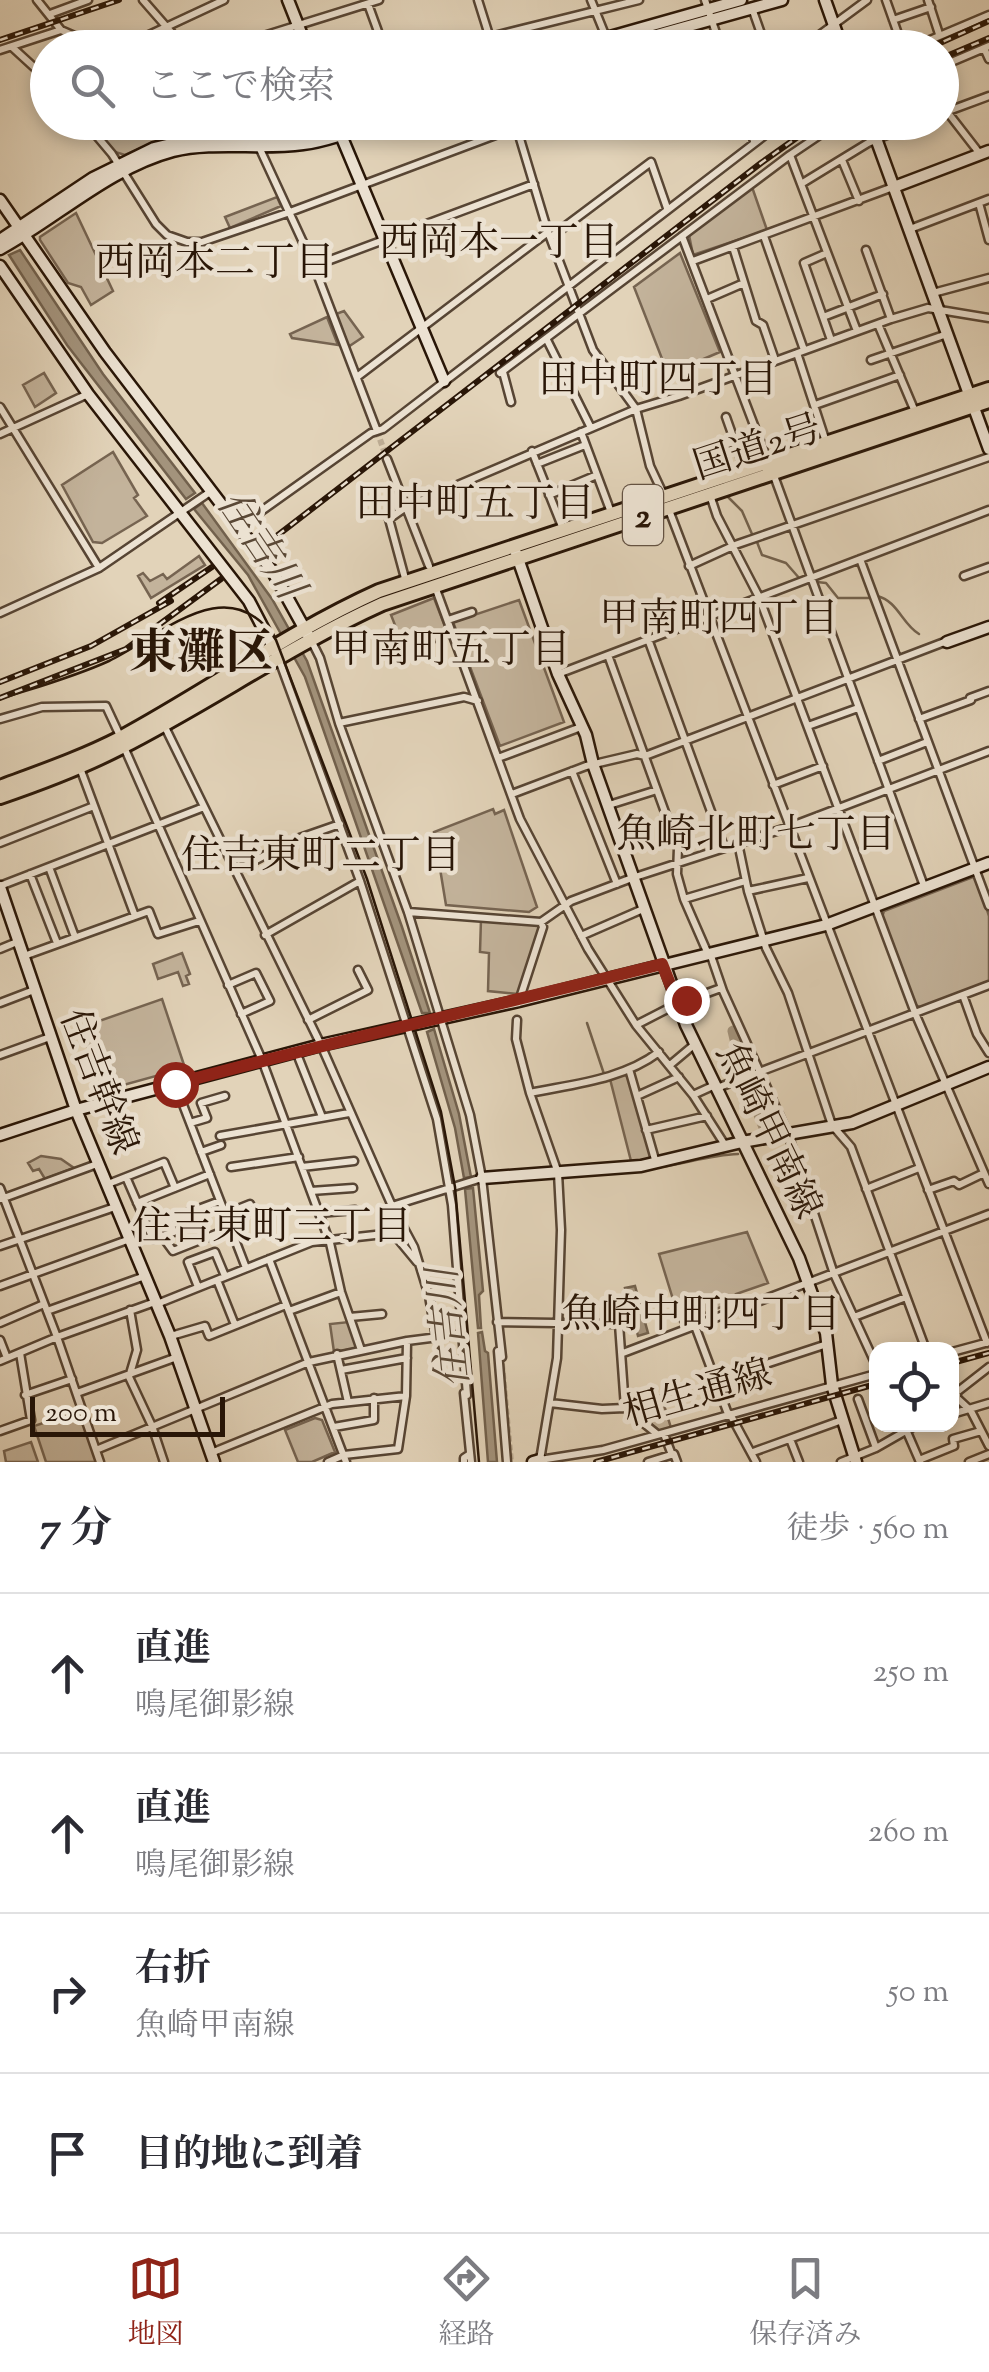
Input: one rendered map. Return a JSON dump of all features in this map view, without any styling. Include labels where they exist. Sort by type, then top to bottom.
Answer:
[{"type":"highway","name":"国道2号","points":[[304,635],[516,552],[667,502],[745,471],[770,468],[978,400],[989,389]]},
{"type":"highway","name":"国道2号","points":[[0,797],[80,767],[350,604],[406,582],[516,552],[612,514],[710,493],[827,443],[865,436],[916,414],[978,400]]},
{"type":"highway","name":"国道2号","points":[[0,788],[122,742]]},
{"type":"street","points":[[37,0],[61,30]]},
{"type":"street","points":[[50,14],[88,0]]},
{"type":"street","points":[[143,0],[169,30]]},
{"type":"street","points":[[158,30],[224,0]]},
{"type":"street","points":[[288,0],[300,30]]},
{"type":"street","points":[[478,0],[488,30]]},
{"type":"street","points":[[591,0],[603,30]]},
{"type":"street","points":[[520,30],[639,0]]},
{"type":"street","points":[[650,30],[741,0]]},
{"type":"street","points":[[708,10],[752,8],[782,0]]},
{"type":"street","points":[[825,0],[836,30]]},
{"type":"street","points":[[826,30],[867,0]]},
{"type":"street","points":[[886,0],[897,30]]},
{"type":"street","points":[[288,30],[372,2],[379,30]]},
{"type":"street","points":[[894,20],[930,4],[938,30]]},
{"type":"street","points":[[752,8],[760,30]]},
{"type":"street","points":[[949,30],[989,14]]},
{"type":"street","points":[[0,50],[30,40]]},
{"type":"street","points":[[12,46],[30,63]]},
{"type":"street","points":[[959,59],[987,47],[989,59]]},
{"type":"street","points":[[959,105],[989,96]]},
{"type":"street","points":[[693,261],[984,153],[959,127]]},
{"type":"street","points":[[99,140],[156,224],[167,236],[186,242],[202,242],[290,212],[478,140]]},
{"type":"street","points":[[0,250],[154,148],[188,140]]},
{"type":"street","points":[[120,168],[185,148],[301,145],[312,140]]},
{"type":"street","points":[[346,140],[444,382]]},
{"type":"street","points":[[521,140],[549,235],[592,350],[636,408],[650,466],[988,1342],[959,1350]]},
{"type":"street","points":[[511,402],[502,372],[812,140]]},
{"type":"street","points":[[802,184],[874,140]]},
{"type":"street","points":[[876,140],[947,334],[978,400],[989,449]]},
{"type":"street","points":[[239,528],[444,382],[754,141]]},
{"type":"street","points":[[259,147],[314,266],[377,431]]},
{"type":"street","points":[[790,155],[857,331]]},
{"type":"street","points":[[842,160],[859,201]]},
{"type":"street","points":[[357,376],[651,162],[667,208]]},
{"type":"street","points":[[314,266],[534,184]]},
{"type":"street","points":[[0,200],[208,494],[273,572],[304,635],[320,658],[339,723],[408,912],[470,1115],[482,1178],[502,1357]]},
{"type":"street","points":[[909,229],[989,200]]},
{"type":"street","points":[[978,203],[989,240]]},
{"type":"street","points":[[0,240],[23,232]]},
{"type":"street","points":[[682,236],[737,374],[925,888]]},
{"type":"street","points":[[764,236],[827,443]]},
{"type":"street","points":[[733,247],[756,321],[763,325],[775,360]]},
{"type":"street","points":[[866,250],[891,319]]},
{"type":"street","points":[[827,254],[804,263],[831,340]]},
{"type":"street","points":[[0,266],[88,394],[183,512],[279,650],[413,1025],[437,1119],[449,1186],[467,1395]]},
{"type":"street","points":[[932,294],[989,278]]},
{"type":"street","points":[[707,299],[744,283]]},
{"type":"street","points":[[823,317],[883,294]]},
{"type":"street","points":[[406,582],[389,519],[406,506],[636,408],[891,319],[928,308],[989,318]]},
{"type":"street","points":[[878,324],[916,414]]},
{"type":"street","points":[[871,360],[947,334]]},
{"type":"street","points":[[547,340],[591,428]]},
{"type":"street","points":[[814,405],[900,375]]},
{"type":"street","points":[[0,434],[88,394]]},
{"type":"street","points":[[0,408],[99,568]]},
{"type":"street","points":[[726,417],[745,471]]},
{"type":"street","points":[[581,432],[612,514]]},
{"type":"street","points":[[706,451],[734,442]]},
{"type":"street","points":[[536,464],[585,444]]},
{"type":"street","points":[[532,451],[564,530]]},
{"type":"street","points":[[689,566],[790,526],[989,457]]},
{"type":"street","points":[[387,460],[428,566]]},
{"type":"street","points":[[549,494],[596,475]]},
{"type":"street","points":[[710,493],[759,597],[915,1013],[987,1177],[960,1185],[954,1181],[928,1190]]},
{"type":"street","points":[[0,613],[99,568],[208,494]]},
{"type":"street","points":[[558,674],[989,510]]},
{"type":"street","name":"魚崎甲南線","points":[[516,552],[558,674],[582,726],[678,1004],[799,1258],[827,1344],[832,1386],[855,1460]]},
{"type":"street","points":[[860,559],[989,906]]},
{"type":"street","points":[[964,576],[989,567]]},
{"type":"street","points":[[437,592],[520,818],[581,936],[636,1025],[693,1095],[726,1146]]},
{"type":"street","points":[[448,620],[472,612]]},
{"type":"street","points":[[512,794],[593,764],[637,754],[644,756],[847,676],[989,627]]},
{"type":"street","points":[[648,639],[724,847]]},
{"type":"street","points":[[608,655],[678,848],[684,899],[788,1134],[834,1274],[869,1350]]},
{"type":"street","points":[[919,720],[989,691]]},
{"type":"street","points":[[339,723],[464,697],[478,701]]},
{"type":"street","points":[[0,719],[42,707],[106,706],[262,1060],[328,1238],[360,1350]]},
{"type":"street","points":[[808,726],[858,708]]},
{"type":"street","points":[[161,720],[321,1045],[414,1248],[429,1296],[436,1337]]},
{"type":"street","points":[[498,758],[582,726]]},
{"type":"street","points":[[878,761],[927,742]]},
{"type":"street","points":[[408,912],[541,922],[566,906],[632,878],[789,827],[989,752]]},
{"type":"street","points":[[772,785],[822,766]]},
{"type":"street","points":[[80,767],[135,916]]},
{"type":"street","points":[[572,771],[617,884]]},
{"type":"street","points":[[608,805],[657,790]]},
{"type":"street","points":[[0,843],[94,806]]},
{"type":"street","points":[[0,886],[204,807]]},
{"type":"street","points":[[235,872],[294,840],[340,824]]},
{"type":"street","points":[[738,843],[745,881],[764,940],[788,993],[832,1125],[851,1147],[923,1342]]},
{"type":"street","points":[[0,1134],[321,1045],[519,1001],[826,924],[989,863]]},
{"type":"street","points":[[50,867],[75,937]]},
{"type":"street","points":[[30,874],[57,944]]},
{"type":"street","points":[[748,890],[808,878]]},
{"type":"street","points":[[266,934],[360,881]]},
{"type":"street","points":[[684,899],[745,881]]},
{"type":"street","name":"住吉幹線","points":[[0,886],[76,1110],[170,1336],[212,1458]]},
{"type":"street","points":[[581,936],[643,909]]},
{"type":"street","points":[[22,956],[149,910],[158,934],[200,921]]},
{"type":"street","points":[[519,1001],[543,927],[541,922]]},
{"type":"street","points":[[0,949],[18,942]]},
{"type":"street","points":[[308,1020],[368,990],[358,970]]},
{"type":"street","points":[[228,985],[256,972],[270,1001],[241,1014]]},
{"type":"street","points":[[693,1095],[809,1055],[989,984]]},
{"type":"street","points":[[636,1025],[722,988]]},
{"type":"street","points":[[0,1003],[34,990]]},
{"type":"street","points":[[963,995],[976,1034],[989,1054]]},
{"type":"street","points":[[517,1020],[516,1040],[530,1094],[558,1173],[561,1234],[550,1402],[537,1461]]},
{"type":"street","points":[[0,1055],[50,1037]]},
{"type":"street","points":[[670,1065],[696,1044]]},
{"type":"street","points":[[530,1094],[606,1078],[659,1052]]},
{"type":"street","points":[[299,1058],[322,1117]]},
{"type":"street","points":[[392,1206],[482,1178],[656,1162],[852,1122],[989,1067]]},
{"type":"street","points":[[629,1068],[656,1162]]},
{"type":"street","points":[[637,1096],[680,1078]]},
{"type":"street","points":[[175,1084],[246,1268]]},
{"type":"street","points":[[190,1123],[206,1118],[201,1103],[226,1096]]},
{"type":"street","points":[[201,1152],[220,1140],[349,1112]]},
{"type":"street","points":[[646,1130],[706,1116]]},
{"type":"street","points":[[231,1167],[298,1158]]},
{"type":"street","points":[[302,1167],[354,1161]]},
{"type":"street","points":[[107,1184],[164,1162],[175,1188]]},
{"type":"street","points":[[2,1199],[98,1163]]},
{"type":"street","points":[[866,1189],[919,1168]]},
{"type":"street","points":[[138,1203],[210,1174]]},
{"type":"street","points":[[126,1177],[153,1239],[174,1232],[170,1220],[220,1201]]},
{"type":"street","points":[[0,1188],[100,1462]]},
{"type":"street","points":[[311,1192],[353,1188]]},
{"type":"street","points":[[225,1214],[250,1204]]},
{"type":"street","points":[[0,1246],[116,1206]]},
{"type":"street","points":[[392,1206],[393,1233],[419,1265]]},
{"type":"street","points":[[319,1213],[354,1210]]},
{"type":"street","points":[[622,1353],[989,1214]]},
{"type":"street","points":[[0,1220],[10,1216]]},
{"type":"street","points":[[162,1236],[172,1251],[231,1228]]},
{"type":"street","points":[[0,1340],[4,1360],[57,1336],[328,1238],[393,1233]]},
{"type":"street","points":[[0,1286],[130,1239]]},
{"type":"street","points":[[198,1287],[188,1262],[215,1252],[225,1276]]},
{"type":"street","points":[[269,1260],[345,1459]]},
{"type":"street","points":[[0,1322],[146,1276]]},
{"type":"street","points":[[216,1280],[235,1326]]},
{"type":"street","points":[[170,1336],[204,1326],[209,1336],[341,1292]]},
{"type":"street","points":[[854,1317],[906,1297]]},
{"type":"street","points":[[130,1310],[137,1350],[130,1374],[164,1462]]},
{"type":"street","points":[[350,1317],[382,1314]]},
{"type":"street","points":[[497,1322],[619,1324],[625,1408]]},
{"type":"street","points":[[694,1326],[729,1414],[756,1462]]},
{"type":"street","points":[[96,1450],[309,1362],[407,1341],[462,1338]]},
{"type":"street","points":[[462,1338],[468,1459]]},
{"type":"street","points":[[328,1462],[398,1448],[406,1396],[407,1341]]},
{"type":"street","points":[[769,1363],[827,1344]]},
{"type":"street","points":[[500,1345],[496,1357],[507,1462]]},
{"type":"street","points":[[0,1430],[31,1420],[20,1353]]},
{"type":"street","points":[[337,1354],[348,1402]]},
{"type":"street","points":[[76,1392],[177,1357]]},
{"type":"street","points":[[341,1370],[406,1358]]},
{"type":"street","points":[[969,1462],[989,1450],[985,1433],[956,1398],[959,1390],[989,1366]]},
{"type":"street","name":"相生通線","points":[[537,1461],[603,1450],[869,1376]]},
{"type":"street","points":[[25,1395],[72,1379]]},
{"type":"street","points":[[212,1458],[326,1406],[406,1396]]},
{"type":"street","points":[[334,1427],[374,1420],[374,1398]]},
{"type":"street","points":[[858,1399],[876,1448]]},
{"type":"street","points":[[550,1402],[625,1408],[661,1434],[674,1457],[648,1462]]},
{"type":"street","points":[[959,1412],[989,1403]]},
{"type":"street","points":[[752,1452],[842,1420]]},
{"type":"street","points":[[841,1462],[855,1460],[902,1432]]},
{"type":"street","points":[[908,1432],[920,1461],[954,1446],[952,1439],[985,1433]]},
{"type":"street","points":[[790,1438],[800,1462]]},
{"type":"shaded area","points":[[105,140],[160,140],[125,155],[115,152]]},
{"type":"shaded area","points":[[752,187],[767,230],[693,255],[689,235]]},
{"type":"shaded area","points":[[277,197],[281,206],[230,228],[225,217]]},
{"type":"shaded area","points":[[76,213],[113,291],[91,305],[81,287],[68,283],[40,240]]},
{"type":"shaded area","points":[[20,250],[103,374],[195,493],[186,499],[67,345],[9,255]]},
{"type":"shaded area","points":[[680,253],[720,352],[668,374],[634,287]]},
{"type":"shaded area","points":[[344,311],[363,337],[348,347],[336,314]]},
{"type":"shaded area","points":[[327,317],[338,345],[292,338],[290,334]]},
{"type":"shaded area","points":[[44,373],[56,393],[35,407],[23,385]]},
{"type":"shaded area","points":[[113,452],[138,495],[134,498],[147,516],[102,543],[93,542],[62,485]]},
{"type":"shaded area","points":[[202,503],[272,599],[307,661],[430,1013],[422,1013],[305,677],[248,575],[194,509]]},
{"type":"shaded area","points":[[199,556],[205,565],[151,598],[138,576],[143,573],[150,581],[163,574],[167,579]]},
{"type":"shaded area","points":[[434,598],[449,637],[406,653],[391,615]]},
{"type":"shaded area","points":[[519,600],[564,722],[500,746],[453,622]]},
{"type":"shaded area","points":[[493,809],[495,814],[504,810],[537,907],[529,912],[446,905],[434,832]]},
{"type":"shaded area","points":[[977,878],[989,916],[989,981],[922,1008],[915,1005],[882,917],[884,911]]},
{"type":"shaded area","points":[[481,919],[538,924],[540,928],[518,994],[488,991],[489,953],[480,952]]},
{"type":"shaded area","points":[[182,953],[190,974],[186,976],[189,984],[183,986],[178,972],[158,979],[153,964]]},
{"type":"shaded area","points":[[162,999],[185,1068],[109,1089],[93,1045],[87,1046],[82,1027]]},
{"type":"shaded area","points":[[434,1029],[459,1114],[471,1177],[464,1178],[455,1128],[427,1032]]},
{"type":"shaded area","points":[[629,1075],[653,1159],[631,1161],[610,1079]]},
{"type":"shaded area","points":[[41,1156],[61,1159],[74,1168],[45,1179],[39,1169],[33,1171],[28,1163]]},
{"type":"shaded area","points":[[473,1188],[483,1291],[479,1295],[481,1328],[465,1189]]},
{"type":"shaded area","points":[[747,1232],[768,1283],[736,1294],[738,1301],[680,1322],[659,1254]]},
{"type":"shaded area","points":[[635,1286],[648,1333],[638,1336],[625,1288]]},
{"type":"shaded area","points":[[349,1322],[358,1348],[334,1352],[330,1324]]},
{"type":"shaded area","points":[[482,1332],[488,1353],[497,1462],[488,1462],[478,1333]]},
{"type":"shaded area","points":[[661,1395],[671,1428],[660,1431],[630,1408]]},
{"type":"shaded area","points":[[80,1411],[98,1462],[46,1462],[34,1426]]},
{"type":"shaded area","points":[[315,1418],[322,1420],[335,1452],[312,1462],[298,1462],[285,1430]]},
{"type":"shaded area","points":[[31,1442],[38,1462],[6,1462],[4,1451]]},
{"type":"waterway","points":[[728,497],[742,511],[752,534]]},
{"type":"waterway","points":[[757,542],[762,555],[786,563],[800,579]]},
{"type":"waterway","points":[[817,582],[826,583],[838,598],[871,598]]},
{"type":"waterway","points":[[877,596],[890,603],[919,634]]},
{"type":"waterway","points":[[587,1023],[604,1074]]},
{"type":"waterway","points":[[733,1031],[743,1073]]},
{"type":"waterway","points":[[746,1081],[767,1135]]},
{"type":"waterway","points":[[654,1168],[738,1154]]},
{"type":"tunnel","points":[[377,431],[387,459]]},
{"type":"tunnel","points":[[502,1364],[511,1462]]},
{"type":"tram line","points":[[0,699],[96,667],[172,624],[216,608],[237,609],[257,619],[276,640],[367,879],[441,1112],[455,1187],[479,1462]]},
{"type":"railway","points":[[0,40],[119,0]]},
{"type":"railway","points":[[959,34],[989,21]]},
{"type":"railway","points":[[959,51],[989,38]]},
{"type":"railway","points":[[265,545],[794,140]]},
{"type":"railway","points":[[159,603],[212,567]]},
{"type":"railway","points":[[0,698],[126,649],[221,579]]},
{"type":"railway","points":[[0,682],[91,646],[171,601]]},
{"type":"railway","points":[[959,1361],[989,1353]]},
{"type":"railway","points":[[596,1462],[869,1386]]},
{"type":"district","name":"西岡本一丁目","points":[[499,241]]},
{"type":"district","name":"西岡本二丁目","points":[[215,261]]},
{"type":"district","name":"田中町四丁目","points":[[658,378]]},
{"type":"district","name":"田中町五丁目","points":[[475,502]]},
{"type":"district","name":"甲南町四丁目","points":[[719,617]]},
{"type":"district","name":"甲南町五丁目","points":[[451,648]]},
{"type":"district","name":"東灘区","points":[[201,651]]},
{"type":"district","name":"魚崎北町七丁目","points":[[756,833]]},
{"type":"district","name":"住吉東町二丁目","points":[[321,854]]},
{"type":"district","name":"住吉東町三丁目","points":[[272,1225]]},
{"type":"district","name":"魚崎中町四丁目","points":[[701,1313]]},
{"type":"route","points":[[175,1084],[662,964],[678,1004],[686,1000]]},
{"type":"water label","name":"住吉川","points":[[262,544]]},
{"type":"water label","name":"住吉川","points":[[447,1328]]}]
